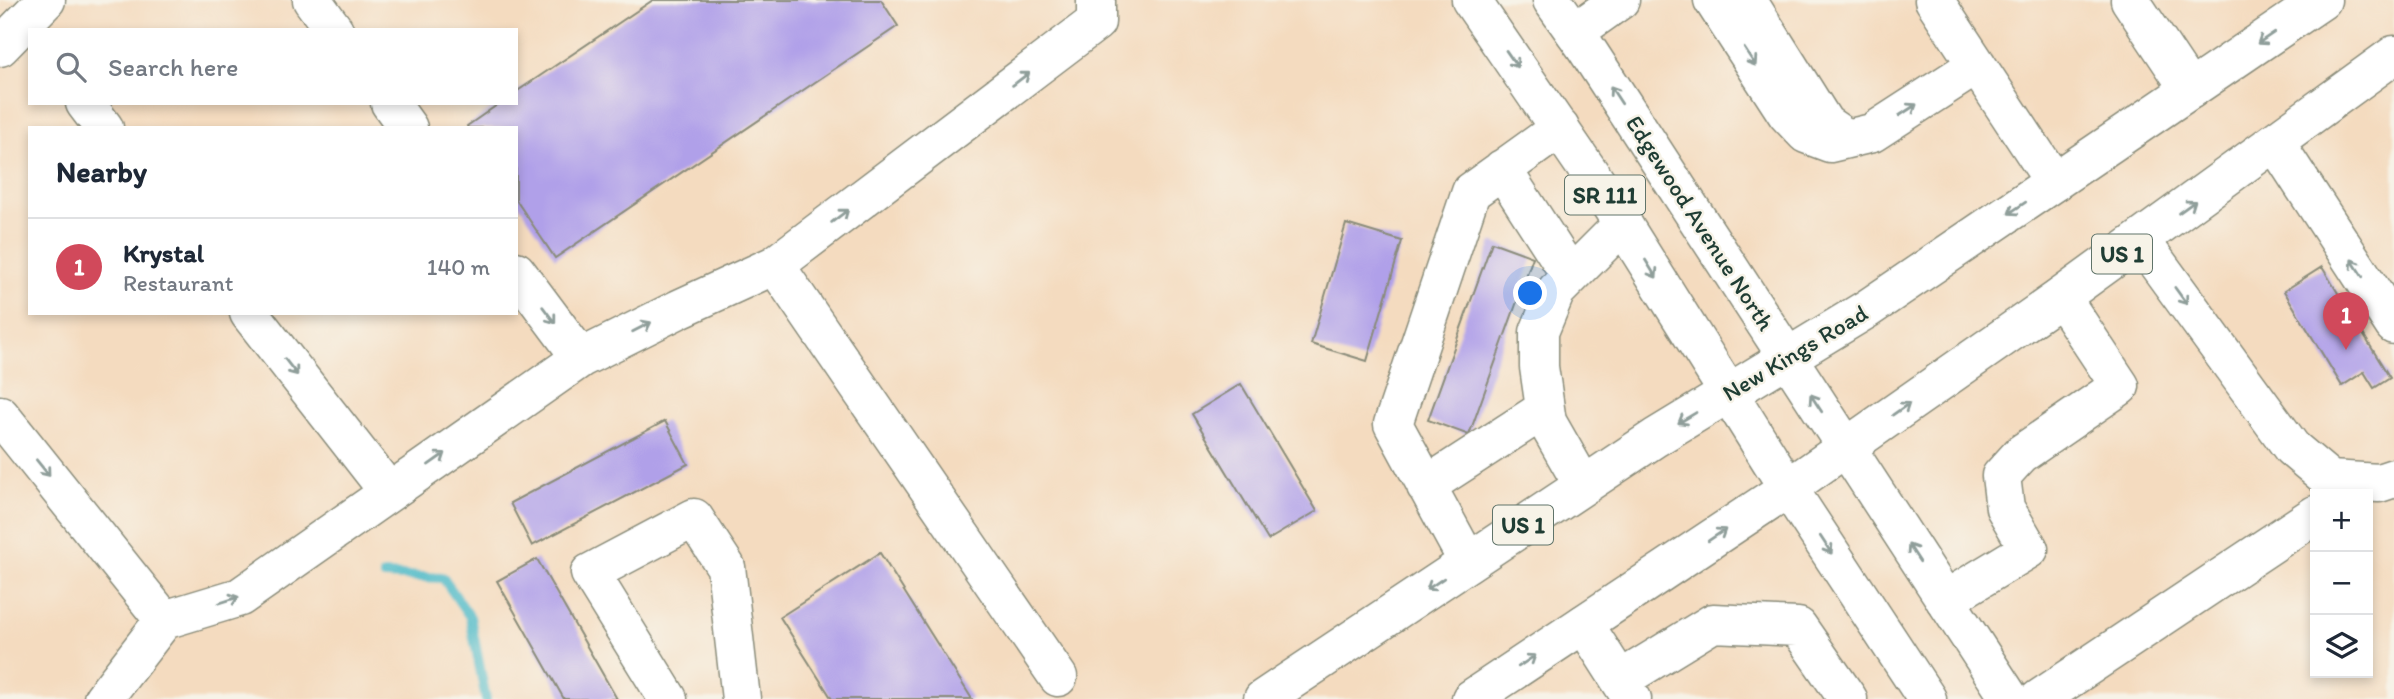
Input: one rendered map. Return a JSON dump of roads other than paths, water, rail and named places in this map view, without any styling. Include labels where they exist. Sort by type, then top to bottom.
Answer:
[{"type":"main road","points":[[312,0],[333,28]]},
{"type":"main road","points":[[103,699],[164,620],[240,597],[581,358],[775,265],[1096,22],[1096,0]]},
{"type":"main road","name":"SR 111","points":[[1471,0],[1623,224],[1788,488],[1927,699]]},
{"type":"main road","name":"Edgewood Avenue North","points":[[1552,0],[1845,448]]},
{"type":"main road","points":[[1574,32],[1620,0]]},
{"type":"main road","points":[[1713,0],[1787,114],[1806,134],[1830,143],[1872,133],[1977,65]]},
{"type":"main road","points":[[1747,0],[1825,124],[1848,140]]},
{"type":"main road","points":[[1934,0],[2054,182]]},
{"type":"main road","points":[[2130,0],[2190,90]]},
{"type":"main road","name":"New Kings Road","points":[[1263,699],[1654,438],[1867,309],[2322,0]]},
{"type":"main road","name":"US 1","points":[[1471,699],[1788,488],[2062,298],[2394,55]]},
{"type":"main road","points":[[87,105],[102,126]]},
{"type":"main road","points":[[391,105],[407,126]]},
{"type":"main road","points":[[1468,562],[1393,425],[1471,192],[1560,128]]},
{"type":"main road","points":[[2276,142],[2394,325]]},
{"type":"main road","points":[[1502,169],[1571,276]]},
{"type":"main road","points":[[1583,485],[1547,422],[1539,367],[1539,332],[1556,291],[1623,224]]},
{"type":"main road","points":[[2141,241],[2292,448],[2330,480],[2365,484]]},
{"type":"main road","points":[[775,265],[1058,677]]},
{"type":"main road","points":[[518,274],[581,358]]},
{"type":"main road","points":[[1945,600],[2029,549],[2005,508],[2001,476],[2021,454],[2120,386],[2062,298]]},
{"type":"main road","points":[[251,315],[389,492]]},
{"type":"main road","points":[[1426,485],[1545,409]]},
{"type":"main road","points":[[0,415],[164,620]]},
{"type":"main road","name":"SR 111","points":[[1845,448],[2010,699]]},
{"type":"main road","points":[[668,699],[590,573],[694,518],[726,567],[741,699]]},
{"type":"main road","points":[[2039,699],[2310,518]]},
{"type":"main road","points":[[1584,624],[1631,693],[1713,623],[1798,627],[1848,699]]},
{"type":"waterway","points":[[384,575],[443,578],[470,617],[486,699]]},
{"type":"place","name":"Krystal","points":[[2346,350]]}]
